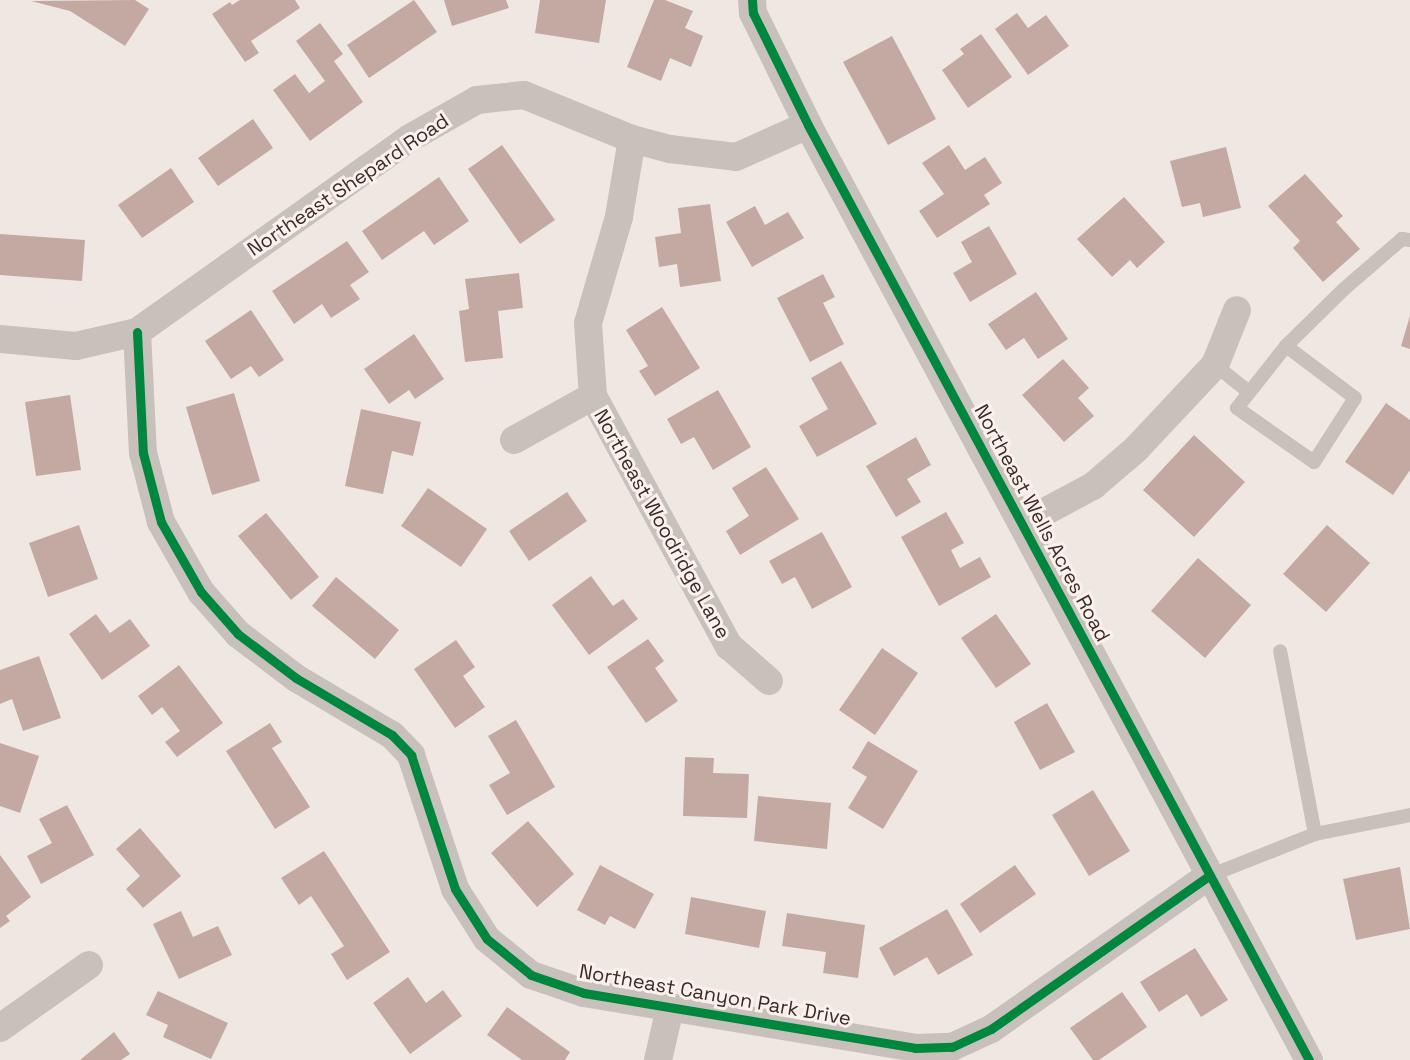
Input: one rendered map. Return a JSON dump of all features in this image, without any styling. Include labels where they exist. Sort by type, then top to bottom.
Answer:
[{"type":"street","name":"Northeast Wells Acres Road","points":[[752,0],[753,13],[808,125],[1309,1060]]},
{"type":"street","name":"Northeast Shepard Road","points":[[0,339],[76,346],[137,332],[410,138],[477,100],[525,95],[632,139],[670,149],[736,157],[808,125]]},
{"type":"street","name":"Northeast Woodridge Lane","points":[[632,139],[619,217],[588,323],[593,396],[729,646],[768,681]]},
{"type":"street","points":[[1022,524],[1093,486],[1136,449],[1215,365],[1237,310]]},
{"type":"street","name":"Northeast Canyon Park Drive","points":[[137,332],[143,453],[160,522],[201,592],[238,634],[296,678],[392,735],[411,756],[455,890],[487,939],[531,975],[584,993],[670,1008],[915,1048],[952,1047],[991,1029],[1209,876]]},
{"type":"street","points":[[514,441],[593,396]]},
{"type":"street","points":[[0,1028],[89,965]]},
{"type":"street","points":[[658,1060],[670,1008]]},
{"type":"lane","points":[[1286,346],[1355,398],[1314,462],[1237,408],[1286,346],[1344,289],[1402,239],[1410,240]]},
{"type":"lane","points":[[1215,365],[1249,392]]},
{"type":"lane","points":[[1280,651],[1316,834]]},
{"type":"lane","points":[[1209,876],[1316,834],[1410,815]]},
{"type":"building","points":[[135,0],[149,9],[125,46],[70,11],[31,1]]},
{"type":"building","points":[[240,0],[295,0],[300,8],[251,41],[259,53],[245,62],[212,14],[230,2],[232,5]]},
{"type":"building","points":[[414,0],[437,32],[369,78],[347,45]]},
{"type":"building","points":[[444,0],[506,0],[509,8],[452,26]]},
{"type":"building","points":[[540,0],[606,0],[599,43],[535,33]]},
{"type":"building","points":[[654,0],[665,0],[693,11],[685,28],[703,36],[691,67],[670,58],[661,81],[627,67]]},
{"type":"building","points":[[1017,13],[1028,28],[1046,15],[1069,46],[1028,75],[995,29]]},
{"type":"building","points":[[320,23],[343,54],[334,61],[363,102],[310,141],[273,90],[295,74],[309,93],[325,81],[296,41]]},
{"type":"building","points":[[981,34],[1012,77],[968,108],[942,70],[964,54],[960,49]]},
{"type":"building","points":[[892,36],[936,119],[888,145],[843,62]]},
{"type":"building","points":[[253,119],[273,148],[218,186],[198,158]]},
{"type":"building","points":[[502,145],[555,220],[520,244],[468,169]]},
{"type":"building","points":[[949,145],[965,170],[985,157],[1002,183],[984,195],[990,204],[937,238],[919,211],[944,194],[922,163]]},
{"type":"building","points":[[1226,147],[1241,208],[1203,217],[1200,203],[1182,207],[1170,161]]},
{"type":"building","points":[[171,168],[194,202],[142,238],[118,205]]},
{"type":"building","points":[[1305,174],[1343,216],[1336,222],[1360,249],[1323,282],[1293,248],[1300,241],[1268,206]]},
{"type":"building","points":[[439,177],[469,221],[434,245],[424,231],[382,260],[362,231]]},
{"type":"building","points":[[1124,197],[1165,242],[1137,268],[1130,260],[1112,277],[1077,239]]},
{"type":"building","points":[[710,204],[721,281],[680,287],[677,264],[659,267],[655,237],[681,233],[678,208]]},
{"type":"building","points":[[755,206],[765,225],[788,212],[804,238],[752,267],[726,222]]},
{"type":"building","points":[[989,226],[1017,274],[970,302],[953,273],[972,262],[961,242]]},
{"type":"building","points":[[0,234],[85,240],[82,281],[0,275]]},
{"type":"building","points":[[347,241],[369,272],[350,285],[360,299],[331,318],[322,304],[294,324],[272,291]]},
{"type":"building","points":[[519,273],[523,308],[498,311],[503,358],[465,362],[459,311],[469,309],[465,279]]},
{"type":"building","points":[[823,274],[835,297],[823,303],[844,344],[810,362],[777,298]]},
{"type":"building","points":[[1036,292],[1068,339],[1038,359],[1024,338],[1006,350],[988,324]]},
{"type":"building","points":[[662,307],[700,368],[655,396],[639,371],[648,366],[626,330]]},
{"type":"building","points":[[251,310],[284,360],[259,377],[251,366],[231,379],[205,341]]},
{"type":"building","points":[[1410,316],[1410,349],[1401,346]]},
{"type":"building","points":[[414,334],[444,379],[415,399],[409,390],[389,404],[364,369]]},
{"type":"building","points":[[1063,359],[1089,388],[1078,398],[1094,416],[1064,442],[1022,395]]},
{"type":"building","points":[[841,361],[877,424],[817,457],[799,426],[828,409],[811,378]]},
{"type":"building","points":[[718,390],[751,447],[713,470],[694,437],[681,444],[667,419]]},
{"type":"building","points":[[234,393],[260,481],[212,495],[186,407]]},
{"type":"building","points":[[70,395],[81,470],[36,476],[25,402]]},
{"type":"building","points":[[1386,403],[1410,420],[1410,470],[1393,495],[1345,462]]},
{"type":"building","points":[[361,409],[421,422],[413,456],[392,451],[383,494],[345,486]]},
{"type":"building","points":[[1194,435],[1245,482],[1194,537],[1143,490]]},
{"type":"building","points":[[916,437],[931,465],[907,479],[921,502],[896,517],[866,466]]},
{"type":"building","points":[[766,467],[799,519],[740,555],[726,531],[749,516],[732,488]]},
{"type":"building","points":[[428,488],[487,529],[461,567],[401,526]]},
{"type":"building","points":[[567,492],[587,521],[529,561],[509,531]]},
{"type":"building","points":[[946,512],[964,543],[951,550],[960,568],[980,557],[991,577],[939,606],[901,537]]},
{"type":"building","points":[[266,513],[319,577],[291,600],[238,536]]},
{"type":"building","points":[[79,525],[98,579],[48,597],[29,543]]},
{"type":"building","points":[[1327,525],[1370,563],[1326,612],[1283,574]]},
{"type":"building","points":[[822,532],[852,587],[812,609],[795,577],[782,584],[769,561]]},
{"type":"building","points":[[1198,558],[1251,605],[1205,658],[1151,611]]},
{"type":"building","points":[[591,576],[613,606],[623,599],[638,619],[589,655],[552,605]]},
{"type":"building","points":[[336,577],[399,630],[375,659],[312,606]]},
{"type":"building","points":[[96,614],[110,633],[130,619],[150,646],[102,680],[69,634]]},
{"type":"building","points":[[996,614],[1031,664],[996,688],[961,638]]},
{"type":"building","points":[[648,639],[664,661],[655,668],[678,701],[646,723],[607,667]]},
{"type":"building","points":[[456,640],[475,667],[463,676],[485,707],[455,728],[414,669]]},
{"type":"building","points":[[882,648],[918,673],[875,735],[839,710]]},
{"type":"building","points":[[39,656],[61,718],[23,731],[12,699],[0,704],[0,670]]},
{"type":"building","points":[[179,665],[223,723],[177,757],[165,742],[180,731],[162,707],[152,715],[138,696]]},
{"type":"building","points":[[1047,703],[1075,752],[1040,770],[1014,722]]},
{"type":"building","points":[[516,720],[555,787],[507,815],[489,785],[510,773],[488,736]]},
{"type":"building","points":[[270,723],[282,742],[272,748],[310,807],[275,829],[226,751]]},
{"type":"building","points":[[868,741],[918,771],[883,829],[848,808],[867,777],[852,768]]},
{"type":"building","points":[[0,743],[39,756],[20,813],[0,806]]},
{"type":"building","points":[[685,757],[714,758],[713,773],[749,774],[747,818],[683,816]]},
{"type":"building","points":[[1093,790],[1130,851],[1089,876],[1052,815]]},
{"type":"building","points":[[758,796],[831,803],[827,849],[754,841]]},
{"type":"building","points":[[67,805],[94,855],[41,884],[27,856],[52,843],[39,819]]},
{"type":"building","points":[[528,821],[574,874],[537,907],[491,853]]},
{"type":"building","points":[[140,828],[181,876],[143,908],[126,889],[140,876],[116,849]]},
{"type":"building","points":[[324,851],[390,952],[347,980],[331,954],[344,946],[311,896],[299,905],[281,878]]},
{"type":"building","points":[[0,855],[31,897],[6,916],[10,921],[0,928]]},
{"type":"building","points":[[600,865],[654,894],[635,929],[610,916],[605,925],[577,910]]},
{"type":"building","points":[[1015,865],[1036,894],[980,933],[960,904]]},
{"type":"building","points":[[1400,867],[1410,929],[1356,940],[1343,879]]},
{"type":"building","points":[[691,897],[766,911],[759,948],[685,934]]},
{"type":"building","points":[[947,909],[973,955],[938,975],[927,957],[894,976],[879,948]]},
{"type":"building","points":[[181,911],[193,937],[218,926],[232,955],[179,979],[153,924]]},
{"type":"building","points":[[787,913],[865,925],[858,978],[823,973],[826,952],[782,946]]},
{"type":"building","points":[[1195,948],[1228,1000],[1201,1017],[1187,994],[1159,1012],[1140,982]]},
{"type":"building","points":[[408,977],[426,1003],[443,990],[462,1016],[410,1054],[373,1003]]},
{"type":"building","points":[[158,991],[228,1023],[211,1059],[163,1037],[168,1025],[146,1015]]},
{"type":"building","points":[[1122,992],[1147,1027],[1099,1060],[1093,1060],[1070,1028]]},
{"type":"building","points":[[507,1007],[570,1052],[565,1060],[522,1060],[487,1035]]},
{"type":"building","points":[[114,1032],[130,1054],[121,1060],[80,1060]]},
{"type":"cycle path","points":[[752,0],[753,13],[808,125],[1309,1060]]},
{"type":"cycle path","points":[[137,332],[143,453],[161,522],[201,592],[238,634],[296,678],[392,735],[411,755],[455,889],[487,939],[531,975],[584,993],[915,1048],[952,1047],[991,1029],[1209,876]]}]
